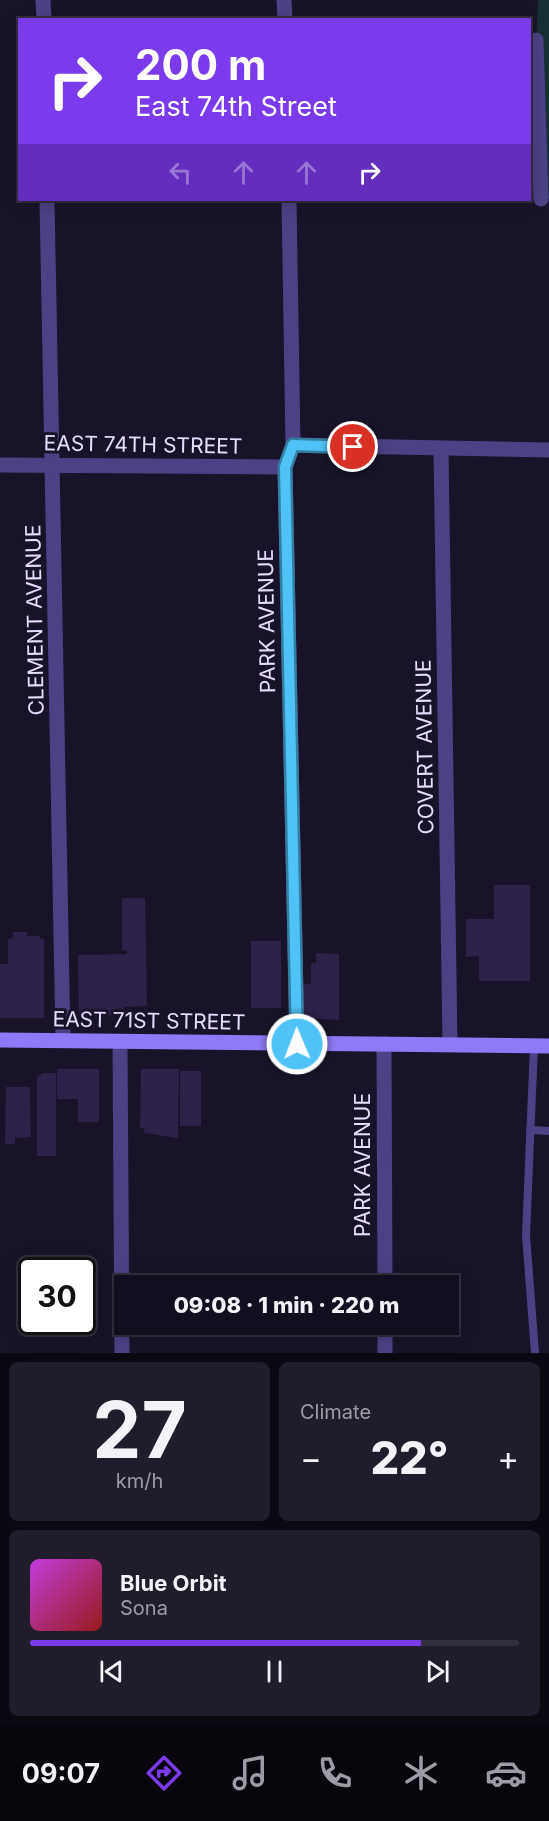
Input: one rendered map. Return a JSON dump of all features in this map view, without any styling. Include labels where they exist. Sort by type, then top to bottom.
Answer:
[{"type":"main road","name":"EAST 71ST STREET","points":[[0,1040],[542,1046]]},
{"type":"street","points":[[43,0],[44,18]]},
{"type":"street","points":[[284,0],[285,18]]},
{"type":"street","points":[[536,40],[540,199]]},
{"type":"street","name":"CLEMENT AVENUE","points":[[48,201],[63,1040]]},
{"type":"street","name":"PARK AVENUE","points":[[289,201],[293,445],[285,467],[297,1044]]},
{"type":"street","points":[[293,445],[549,450]]},
{"type":"street","name":"COVERT AVENUE","points":[[441,449],[450,1044]]},
{"type":"street","name":"EAST 74TH STREET","points":[[0,465],[285,467]]},
{"type":"street","points":[[120,1042],[122,1353]]},
{"type":"street","name":"PARK AVENUE","points":[[384,1044],[385,1275]]},
{"type":"street","points":[[385,1335],[385,1353]]},
{"type":"lane","points":[[535,1353],[525,1235],[530,1131],[542,1046]]},
{"type":"lane","points":[[530,1131],[549,1131]]},
{"type":"green space","points":[[538,0],[549,0],[549,199],[541,199],[536,40]]},
{"type":"building","points":[[494,885],[530,885],[530,981],[479,981],[479,956],[466,957],[466,919],[494,919]]},
{"type":"building","points":[[122,898],[145,898],[147,1006],[124,1007],[125,1015],[79,1016],[78,955],[127,954],[127,950],[122,950]]},
{"type":"building","points":[[13,932],[27,932],[27,936],[40,936],[40,939],[44,939],[44,1018],[0,1018],[0,964],[8,964],[8,939],[13,938]]},
{"type":"building","points":[[251,941],[281,941],[281,1008],[251,1008]]},
{"type":"building","points":[[316,953],[339,954],[339,1020],[303,1018],[303,984],[311,984],[311,963],[316,963]]},
{"type":"building","points":[[57,1069],[99,1069],[99,1122],[78,1122],[78,1099],[57,1099]]},
{"type":"building","points":[[141,1069],[179,1069],[178,1138],[144,1133],[144,1128],[140,1128]]},
{"type":"building","points":[[180,1071],[201,1071],[201,1126],[180,1126]]},
{"type":"building","points":[[43,1073],[56,1073],[56,1156],[37,1156],[37,1077]]},
{"type":"building","points":[[6,1087],[30,1087],[31,1137],[15,1138],[15,1144],[5,1144]]},
{"type":"route","points":[[297,1044],[285,467],[293,445],[353,447]]}]
